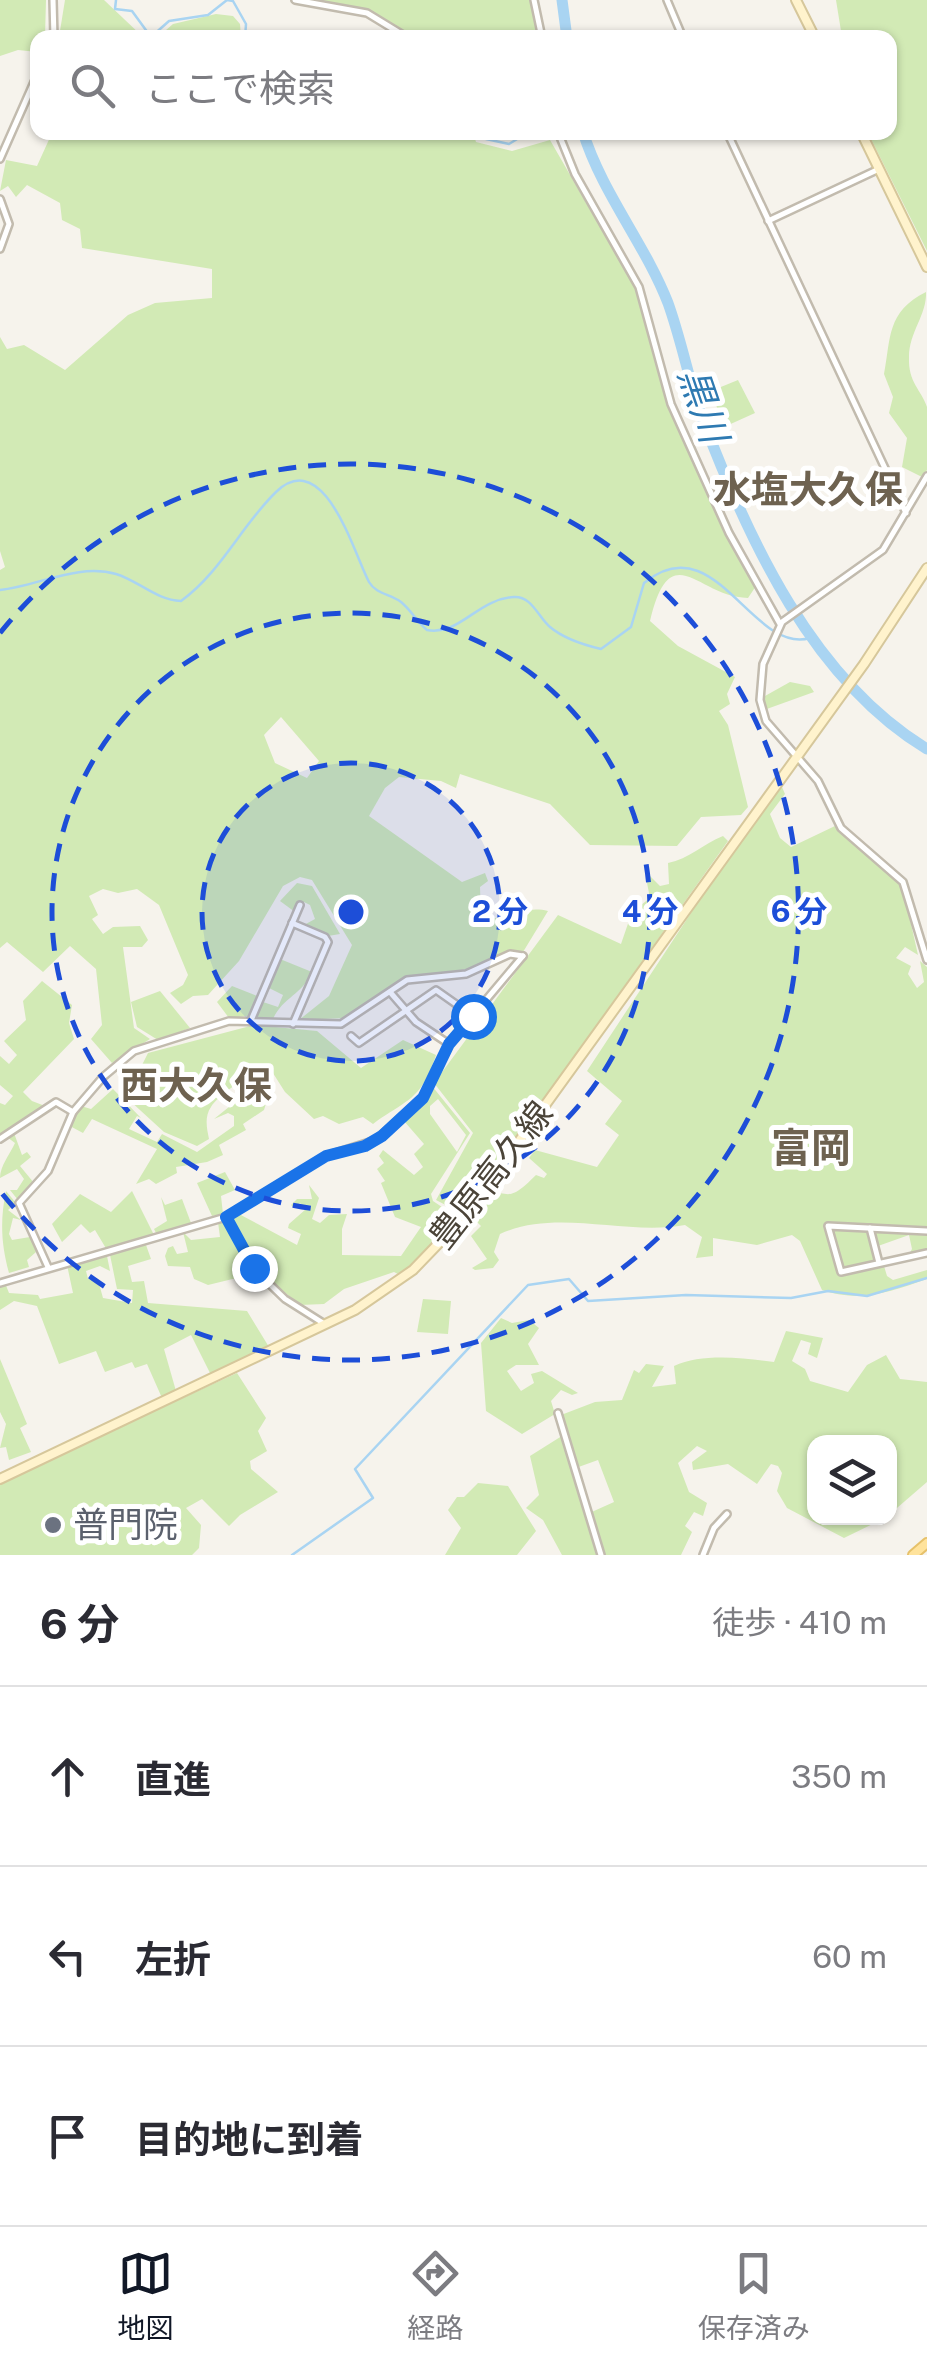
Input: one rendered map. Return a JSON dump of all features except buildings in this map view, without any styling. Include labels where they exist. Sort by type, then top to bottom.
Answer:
[{"type":"main road","points":[[796,0],[811,30]]},
{"type":"main road","points":[[865,140],[927,266]]},
{"type":"main road","name":"豊原高久線","points":[[0,1480],[325,1325],[379,1295],[450,1235],[837,702],[927,568]]},
{"type":"main road","points":[[912,1555],[927,1543]]},
{"type":"street","points":[[52,0],[54,30]]},
{"type":"street","points":[[295,0],[367,14],[394,30]]},
{"type":"street","points":[[534,0],[540,30]]},
{"type":"street","points":[[668,0],[680,30]]},
{"type":"street","points":[[0,159],[30,91]]},
{"type":"street","points":[[561,140],[575,174],[639,288],[672,404],[729,532],[780,624]]},
{"type":"street","points":[[731,140],[906,513]]},
{"type":"street","points":[[768,221],[879,169]]},
{"type":"street","points":[[0,199],[9,224],[0,250]]},
{"type":"street","points":[[927,476],[883,550],[808,599],[780,624],[761,678],[762,712],[824,791],[841,828],[903,882],[927,960]]},
{"type":"street","points":[[252,1018],[300,905]]},
{"type":"street","points":[[292,923],[324,936],[328,942],[293,1024]]},
{"type":"street","points":[[0,1283],[226,1217],[326,1156],[365,1146],[382,1136],[423,1098],[449,1044],[523,956],[510,954],[466,974],[421,976],[341,1024],[293,1024],[252,1018],[194,1029],[134,1051],[103,1077],[73,1112],[48,1171],[19,1205],[48,1267]]},
{"type":"street","points":[[352,1036],[358,1044],[436,990],[473,1016]]},
{"type":"street","points":[[390,992],[405,1012],[449,1044]]},
{"type":"street","points":[[0,1139],[56,1102],[73,1112]]},
{"type":"street","points":[[226,1217],[258,1274],[285,1299],[325,1325]]},
{"type":"street","points":[[927,1231],[828,1226],[841,1272],[927,1253]]},
{"type":"street","points":[[870,1228],[879,1264]]},
{"type":"street","points":[[558,1413],[601,1555]]},
{"type":"street","points":[[703,1555],[714,1528],[727,1514]]},
{"type":"green space","points":[[0,0],[46,0],[45,30],[30,30],[30,51],[18,50],[0,56]]},
{"type":"green space","points":[[65,0],[104,0],[136,30],[60,30]]},
{"type":"green space","points":[[309,0],[532,0],[537,30],[401,30],[367,11]]},
{"type":"green space","points":[[836,0],[927,0],[927,251],[872,140],[897,140],[897,30],[841,30]]},
{"type":"green space","points":[[216,14],[233,16],[240,30],[166,30],[173,24]]},
{"type":"green space","points":[[49,140],[475,140],[512,151],[550,140],[643,302],[669,405],[726,533],[756,586],[748,598],[677,575],[667,581],[658,595],[650,621],[678,646],[735,677],[727,694],[730,704],[719,711],[728,725],[748,807],[741,815],[701,817],[677,846],[590,845],[550,804],[460,774],[456,788],[441,781],[399,777],[385,788],[369,816],[462,882],[485,873],[488,881],[480,887],[481,920],[531,910],[548,911],[523,952],[501,954],[467,969],[404,980],[347,1018],[299,1020],[329,996],[352,945],[312,880],[300,877],[283,886],[239,961],[208,995],[193,996],[181,1004],[170,993],[183,985],[188,975],[159,905],[137,889],[118,893],[103,889],[89,896],[98,915],[92,919],[103,934],[113,927],[140,926],[148,940],[142,947],[123,947],[134,1028],[150,1039],[112,1063],[91,1039],[102,1025],[96,969],[70,946],[43,972],[7,942],[0,948],[0,570],[5,567],[0,551],[0,337],[7,349],[24,345],[65,370],[128,315],[155,303],[212,298],[212,269],[82,248],[80,229],[62,220],[60,203],[27,185],[16,197],[8,186],[0,191],[6,160],[37,166]],"holes":[[[281,717],[319,761],[307,778],[275,763],[264,735]]]},
{"type":"green space","points":[[926,292],[909,357],[913,380],[927,407],[927,470],[922,477],[902,467],[907,438],[889,413],[893,397],[884,374],[897,318]]},
{"type":"green space","points":[[738,380],[755,413],[724,427],[711,391]]},
{"type":"green space","points":[[790,682],[810,686],[814,692],[764,710],[765,696]]},
{"type":"green space","points":[[782,787],[785,794],[770,814],[780,838],[791,847],[835,826],[902,884],[918,955],[905,947],[896,958],[911,966],[908,974],[917,988],[924,982],[920,961],[927,967],[927,1255],[908,1256],[912,1249],[909,1235],[878,1246],[887,1276],[893,1280],[927,1270],[927,1279],[875,1294],[836,1294],[822,1290],[800,1241],[792,1235],[757,1245],[713,1238],[713,1256],[696,1258],[702,1237],[685,1225],[545,1223],[522,1227],[500,1234],[494,1252],[499,1260],[493,1268],[475,1270],[472,1268],[487,1259],[471,1236],[481,1226],[475,1220],[464,1229],[448,1228],[400,1275],[394,1272],[344,1289],[324,1304],[300,1305],[260,1272],[232,1217],[239,1214],[297,1245],[301,1234],[288,1228],[289,1224],[306,1209],[300,1203],[294,1208],[291,1205],[297,1199],[312,1199],[309,1185],[319,1198],[312,1219],[320,1223],[329,1215],[347,1214],[342,1229],[342,1255],[401,1256],[421,1227],[395,1217],[381,1183],[385,1181],[377,1169],[384,1163],[379,1156],[383,1150],[414,1175],[423,1167],[414,1154],[424,1144],[404,1121],[429,1098],[432,1086],[470,1133],[431,1194],[433,1201],[451,1213],[459,1213],[480,1193],[513,1193],[536,1175],[544,1178],[547,1174],[529,1158],[535,1150],[597,1167],[619,1135],[605,1124],[622,1101],[587,1071],[739,840]],"holes":[[[438,1099],[466,1135],[457,1152],[430,1114],[430,1106]]]},
{"type":"green space","points":[[723,836],[728,841],[480,1189],[457,1211],[436,1200],[473,1133],[434,1083],[558,915],[621,944],[632,912],[650,898],[646,878],[650,876],[660,886],[669,884],[668,863]]},
{"type":"green space","points":[[297,883],[312,886],[340,934],[328,936],[304,925],[315,919],[310,905],[304,902],[295,912],[280,901]]},
{"type":"green space","points":[[280,959],[312,972],[273,1019],[257,1017],[263,1002],[278,1007],[283,995],[269,988]]},
{"type":"green space","points":[[42,981],[72,1005],[69,1023],[74,1039],[23,1092],[45,1106],[0,1136],[0,1103],[5,1105],[13,1096],[0,1085],[0,1056],[9,1064],[17,1055],[4,1041],[26,1020],[23,1001]]},
{"type":"green space","points":[[232,986],[257,996],[248,1016],[229,1018],[217,1002]]},
{"type":"green space","points":[[160,991],[190,1028],[158,1040],[137,1027],[131,1002]]},
{"type":"green space","points":[[254,1025],[317,1031],[361,1068],[403,1040],[436,1055],[418,1090],[373,1124],[363,1117],[339,1124],[323,1116],[314,1119],[285,1092],[271,1070],[247,1078],[216,1101],[207,1115],[209,1139],[197,1146],[164,1132],[129,1100],[148,1079],[142,1065],[148,1053]]},
{"type":"green space","points":[[260,1082],[268,1097],[264,1110],[243,1124],[246,1130],[219,1145],[223,1155],[176,1167],[177,1173],[156,1184],[149,1179],[136,1184],[157,1149],[92,1119],[83,1133],[68,1125],[81,1106],[91,1109],[113,1089],[141,1118],[137,1116],[129,1129],[157,1142],[162,1134],[197,1152],[234,1126],[234,1116],[228,1113],[214,1119]]},
{"type":"green space","points":[[14,1133],[22,1155],[27,1152],[31,1157],[20,1166],[34,1183],[18,1200],[10,1190],[17,1190],[24,1179],[17,1169],[0,1178],[15,1143],[7,1137]]},
{"type":"green space","points":[[225,1172],[235,1190],[221,1196],[223,1214],[212,1216],[197,1183]]},
{"type":"green space","points":[[6,1191],[16,1203],[8,1210],[21,1220],[13,1218],[9,1234],[12,1240],[30,1237],[36,1252],[27,1260],[29,1267],[9,1273],[2,1232]]},
{"type":"green space","points":[[132,1191],[154,1235],[107,1250],[95,1230],[90,1233],[81,1224],[62,1242],[52,1224],[80,1194],[111,1212]]},
{"type":"green space","points":[[161,1197],[165,1205],[182,1199],[191,1223],[156,1233],[154,1229],[167,1221]]},
{"type":"green space","points":[[224,1221],[253,1274],[208,1285],[194,1279],[190,1267],[168,1266],[168,1248],[173,1246],[177,1254],[188,1252],[183,1232],[191,1240],[220,1237],[218,1222]]},
{"type":"green space","points":[[146,1245],[151,1259],[128,1266],[132,1282],[144,1281],[148,1303],[247,1311],[269,1347],[211,1375],[191,1335],[164,1349],[176,1391],[162,1398],[147,1364],[135,1368],[132,1362],[105,1372],[96,1351],[59,1364],[37,1306],[14,1301],[0,1310],[0,1286],[5,1283],[9,1293],[38,1295],[40,1299],[73,1293],[67,1265],[107,1256],[110,1271],[100,1266],[86,1271],[88,1279],[98,1280],[103,1298],[132,1303],[133,1290],[117,1289],[110,1255]]},
{"type":"green space","points":[[423,1299],[451,1301],[448,1334],[417,1332]]},
{"type":"green space","points":[[501,1318],[512,1323],[529,1320],[539,1328],[528,1344],[539,1365],[516,1365],[507,1371],[521,1391],[534,1383],[531,1374],[542,1371],[578,1393],[572,1395],[561,1390],[551,1401],[555,1414],[522,1434],[486,1411],[481,1343]]},
{"type":"green space","points":[[786,1331],[823,1338],[817,1358],[808,1354],[811,1343],[801,1340],[792,1361],[805,1369],[810,1381],[848,1392],[867,1365],[886,1355],[900,1379],[927,1382],[927,1482],[897,1508],[897,1435],[807,1435],[807,1519],[787,1508],[777,1491],[782,1473],[778,1466],[771,1464],[757,1484],[728,1464],[693,1470],[692,1462],[707,1451],[697,1446],[678,1463],[689,1492],[707,1503],[703,1516],[694,1512],[685,1526],[692,1532],[681,1555],[562,1555],[543,1520],[526,1508],[539,1495],[530,1456],[565,1434],[561,1415],[595,1402],[622,1400],[634,1370],[639,1373],[646,1364],[664,1366],[652,1387],[676,1384],[674,1366],[685,1362],[736,1358],[774,1362]],"holes":[[[598,1460],[614,1502],[585,1515],[573,1469]]]},
{"type":"green space","points":[[0,1359],[27,1424],[20,1428],[31,1452],[9,1460],[6,1447],[0,1448],[6,1424],[0,1412]]},
{"type":"green space","points":[[237,1373],[266,1418],[258,1431],[267,1451],[250,1461],[251,1469],[278,1492],[229,1526],[202,1499],[186,1508],[201,1525],[199,1548],[192,1555],[0,1555],[0,1482]]},
{"type":"green space","points":[[478,1483],[508,1486],[536,1531],[517,1555],[445,1555],[461,1528],[448,1510],[457,1497],[464,1497]]},
{"type":"green space","points":[[819,1525],[871,1525],[844,1538]]},
{"type":"waterway","points":[[116,0],[115,9],[132,11],[146,30]]},
{"type":"waterway","points":[[159,30],[169,21],[208,15],[227,0],[233,1],[246,30]]},
{"type":"waterway","name":"黒川","points":[[562,0],[566,30]]},
{"type":"waterway","points":[[491,140],[509,144],[516,140]]},
{"type":"waterway","name":"黒川","points":[[586,140],[668,303],[703,420],[764,559],[818,646],[850,686],[927,749]]},
{"type":"waterway","points":[[0,590],[73,573],[102,571],[181,601],[208,577],[276,492],[293,481],[309,483],[323,493],[336,510],[372,586],[401,602],[427,630],[449,628],[489,604],[514,597],[530,603],[555,631],[601,649],[631,627],[644,583],[669,569],[692,569],[712,579],[770,628],[789,638],[810,638]]},
{"type":"waterway","points":[[292,1555],[373,1498],[355,1469],[528,1285],[569,1279],[588,1301],[686,1295],[791,1298],[828,1291],[867,1296],[927,1278]]},
{"type":"place","name":"普門院","points":[[53,1525]]},
{"type":"district","name":"水塩大久保","points":[[808,490]]},
{"type":"district","name":"西大久保","points":[[196,1086]]},
{"type":"district","name":"富岡","points":[[811,1148]]},
{"type":"route","points":[[254,1268],[238,1232],[226,1217],[326,1156],[365,1146],[382,1136],[423,1098],[449,1044],[473,1016]]}]
